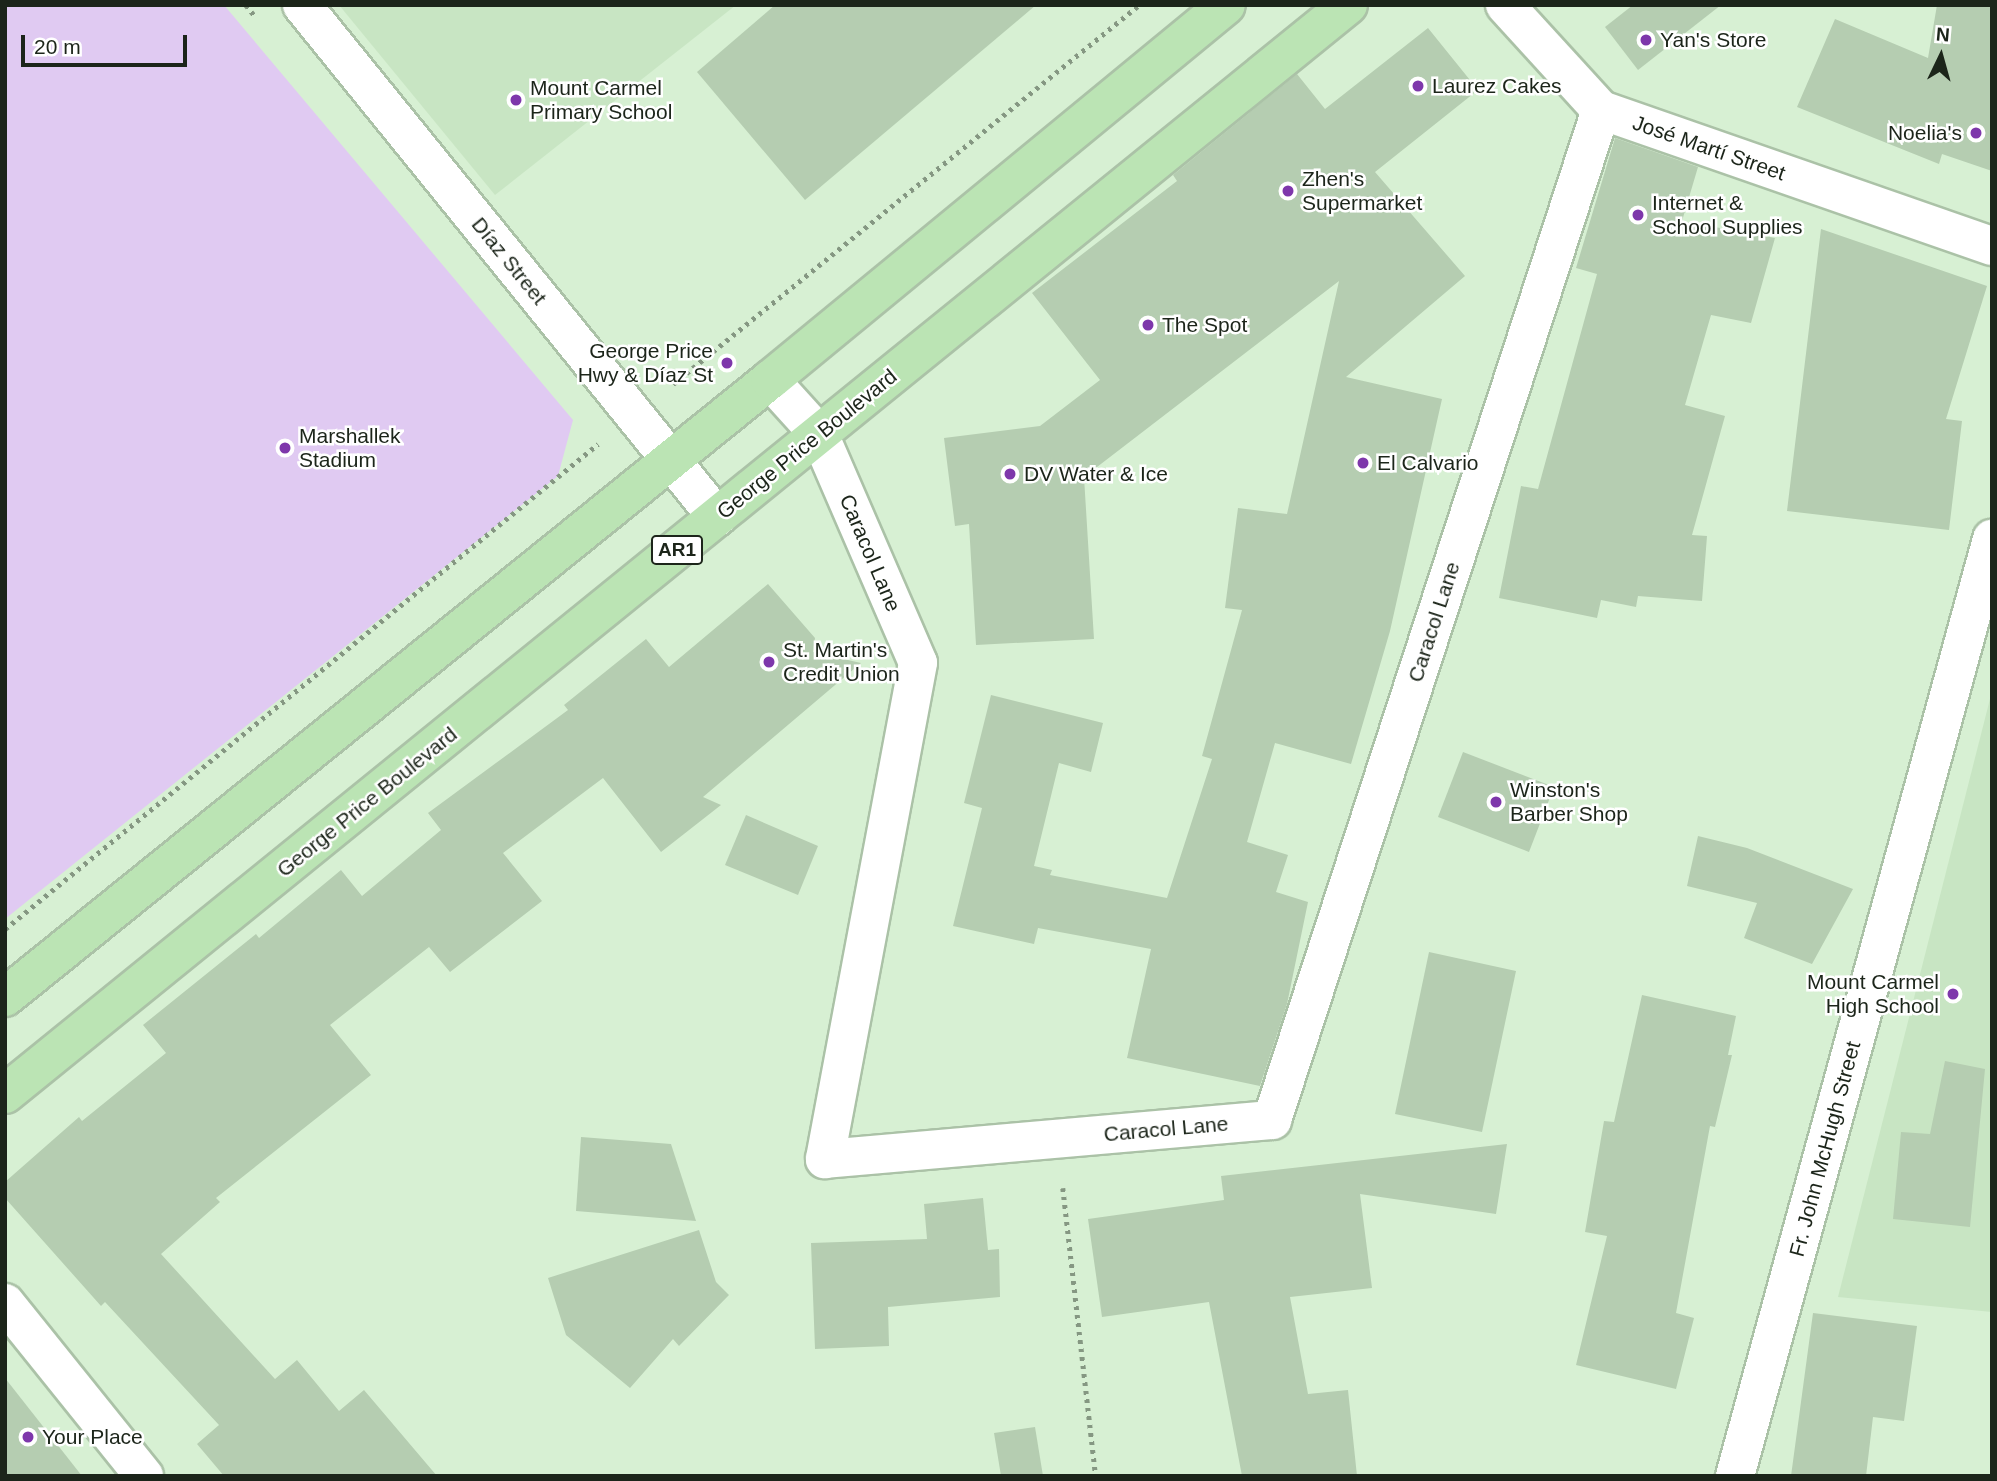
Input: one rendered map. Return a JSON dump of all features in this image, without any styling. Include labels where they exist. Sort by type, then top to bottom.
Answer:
[{"type":"highway","points":[[5,997],[770,380],[1226,5]]},
{"type":"highway","name":"George Price Boulevard","points":[[5,1094],[1348,5]]},
{"type":"street","name":"Díaz Street","points":[[302,5],[717,517]]},
{"type":"street","name":"José Martí Street","points":[[1505,5],[1601,110],[1992,246]]},
{"type":"street","name":"Caracol Lane","points":[[770,380],[819,434],[918,663],[825,1159],[1272,1120],[1601,110]]},
{"type":"street","name":"Fr. John McHugh Street","points":[[1735,1476],[1992,539]]},
{"type":"street","points":[[5,1303],[144,1476]]},
{"type":"path","points":[[5,929],[1139,5]]},
{"type":"path","points":[[1058,1138],[1096,1476]]},
{"type":"shaded area","name":"Marshallek Stadium","points":[[5,5],[224,5],[573,420],[558,476],[5,919]]},
{"type":"shaded area","name":"Mount Carmel Primary School","points":[[339,5],[736,5],[495,195]]},
{"type":"shaded area","name":"Mount Carmel High School","points":[[1992,691],[1992,1312],[1838,1297]]},
{"type":"building","points":[[775,5],[1036,5],[805,200],[697,72]]},
{"type":"building","name":"Yan's Store","points":[[1633,5],[1721,5],[1638,70],[1605,27]]},
{"type":"building","points":[[1937,5],[1992,5],[1992,171],[1942,154],[1939,164],[1797,107],[1835,19],[1928,58]]},
{"type":"building","points":[[1428,28],[1478,90],[1375,172],[1465,276],[1346,377],[1442,399],[1390,631],[1351,764],[1275,743],[1247,842],[1288,855],[1276,892],[1308,902],[1287,1004],[1260,1086],[1127,1058],[1151,949],[1038,928],[1034,944],[953,926],[982,808],[964,803],[991,695],[1103,723],[1091,772],[1059,763],[1034,866],[1052,870],[1050,875],[1167,898],[1212,759],[1202,756],[1242,610],[1225,608],[1238,508],[1287,514],[1339,281],[1084,477],[1094,639],[976,645],[969,524],[955,526],[944,438],[1040,426],[1100,380],[1032,293],[1177,181],[1173,175],[1297,74],[1325,109]]},
{"type":"building","points":[[1615,138],[1698,167],[1682,221],[1775,238],[1751,323],[1711,315],[1685,405],[1725,416],[1692,535],[1707,536],[1702,601],[1638,596],[1636,607],[1601,600],[1597,618],[1499,598],[1521,486],[1538,489],[1597,274],[1576,268]]},
{"type":"building","points":[[1821,229],[1987,286],[1946,419],[1962,421],[1949,530],[1787,511]]},
{"type":"building","points":[[768,584],[815,638],[813,652],[861,663],[703,797],[721,805],[661,852],[603,778],[503,853],[542,901],[450,972],[429,947],[330,1025],[371,1075],[216,1198],[220,1202],[161,1254],[275,1379],[297,1360],[339,1411],[364,1390],[437,1476],[224,1476],[197,1444],[219,1425],[105,1302],[101,1306],[5,1198],[5,1182],[79,1117],[82,1121],[166,1053],[143,1025],[256,934],[259,938],[341,870],[362,896],[441,830],[428,813],[568,710],[564,705],[646,639],[669,667]]},
{"type":"building","name":"Winston's Barber Shop","points":[[1463,752],[1554,787],[1529,852],[1438,817]]},
{"type":"building","points":[[746,815],[818,846],[798,895],[725,865]]},
{"type":"building","points":[[1698,836],[1747,848],[1853,889],[1812,964],[1744,938],[1757,903],[1687,886]]},
{"type":"building","points":[[1429,952],[1516,971],[1482,1132],[1395,1114]]},
{"type":"building","points":[[1642,995],[1736,1016],[1728,1055],[1732,1055],[1715,1127],[1710,1126],[1676,1313],[1694,1318],[1676,1389],[1576,1365],[1607,1236],[1585,1232],[1604,1121],[1614,1122]]},
{"type":"building","points":[[1945,1061],[1985,1069],[1970,1227],[1893,1219],[1901,1132],[1930,1134]]},
{"type":"building","points":[[581,1137],[671,1144],[696,1221],[576,1211]]},
{"type":"building","points":[[1507,1144],[1496,1214],[1360,1194],[1372,1288],[1290,1297],[1308,1394],[1348,1390],[1357,1476],[1242,1476],[1209,1302],[1102,1317],[1088,1219],[1224,1200],[1221,1176]]},
{"type":"building","points":[[983,1198],[988,1250],[999,1249],[1000,1297],[888,1307],[889,1346],[815,1349],[811,1243],[927,1239],[924,1204]]},
{"type":"building","points":[[699,1230],[716,1282],[729,1295],[679,1346],[673,1339],[630,1388],[566,1335],[548,1278]]},
{"type":"building","points":[[1813,1313],[1917,1326],[1904,1421],[1873,1417],[1866,1476],[1791,1476]]},
{"type":"building","name":"Your Place","points":[[5,1378],[82,1476],[5,1476]]},
{"type":"building","points":[[1035,1427],[1043,1476],[1001,1476],[994,1433]]},
{"type":"place","name":"Yan's Store","points":[[1646,40]]},
{"type":"place","name":"Laurez Cakes","points":[[1418,86]]},
{"type":"place","name":"Mount Carmel Primary School","points":[[516,100]]},
{"type":"place","name":"Noelia's","points":[[1976,133]]},
{"type":"place","name":"Zhen's Supermarket","points":[[1288,191]]},
{"type":"place","name":"Internet & School Supplies","points":[[1638,215]]},
{"type":"place","name":"The Spot","points":[[1148,325]]},
{"type":"place","name":"George Price Hwy & Díaz St","points":[[727,363]]},
{"type":"place","name":"Marshallek Stadium","points":[[285,448]]},
{"type":"place","name":"El Calvario","points":[[1363,463]]},
{"type":"place","name":"DV Water & Ice","points":[[1010,474]]},
{"type":"place","name":"St. Martin's Credit Union","points":[[769,662]]},
{"type":"place","name":"Winston's Barber Shop","points":[[1496,802]]},
{"type":"place","name":"Mount Carmel High School","points":[[1953,994]]},
{"type":"place","name":"Your Place","points":[[28,1437]]}]
